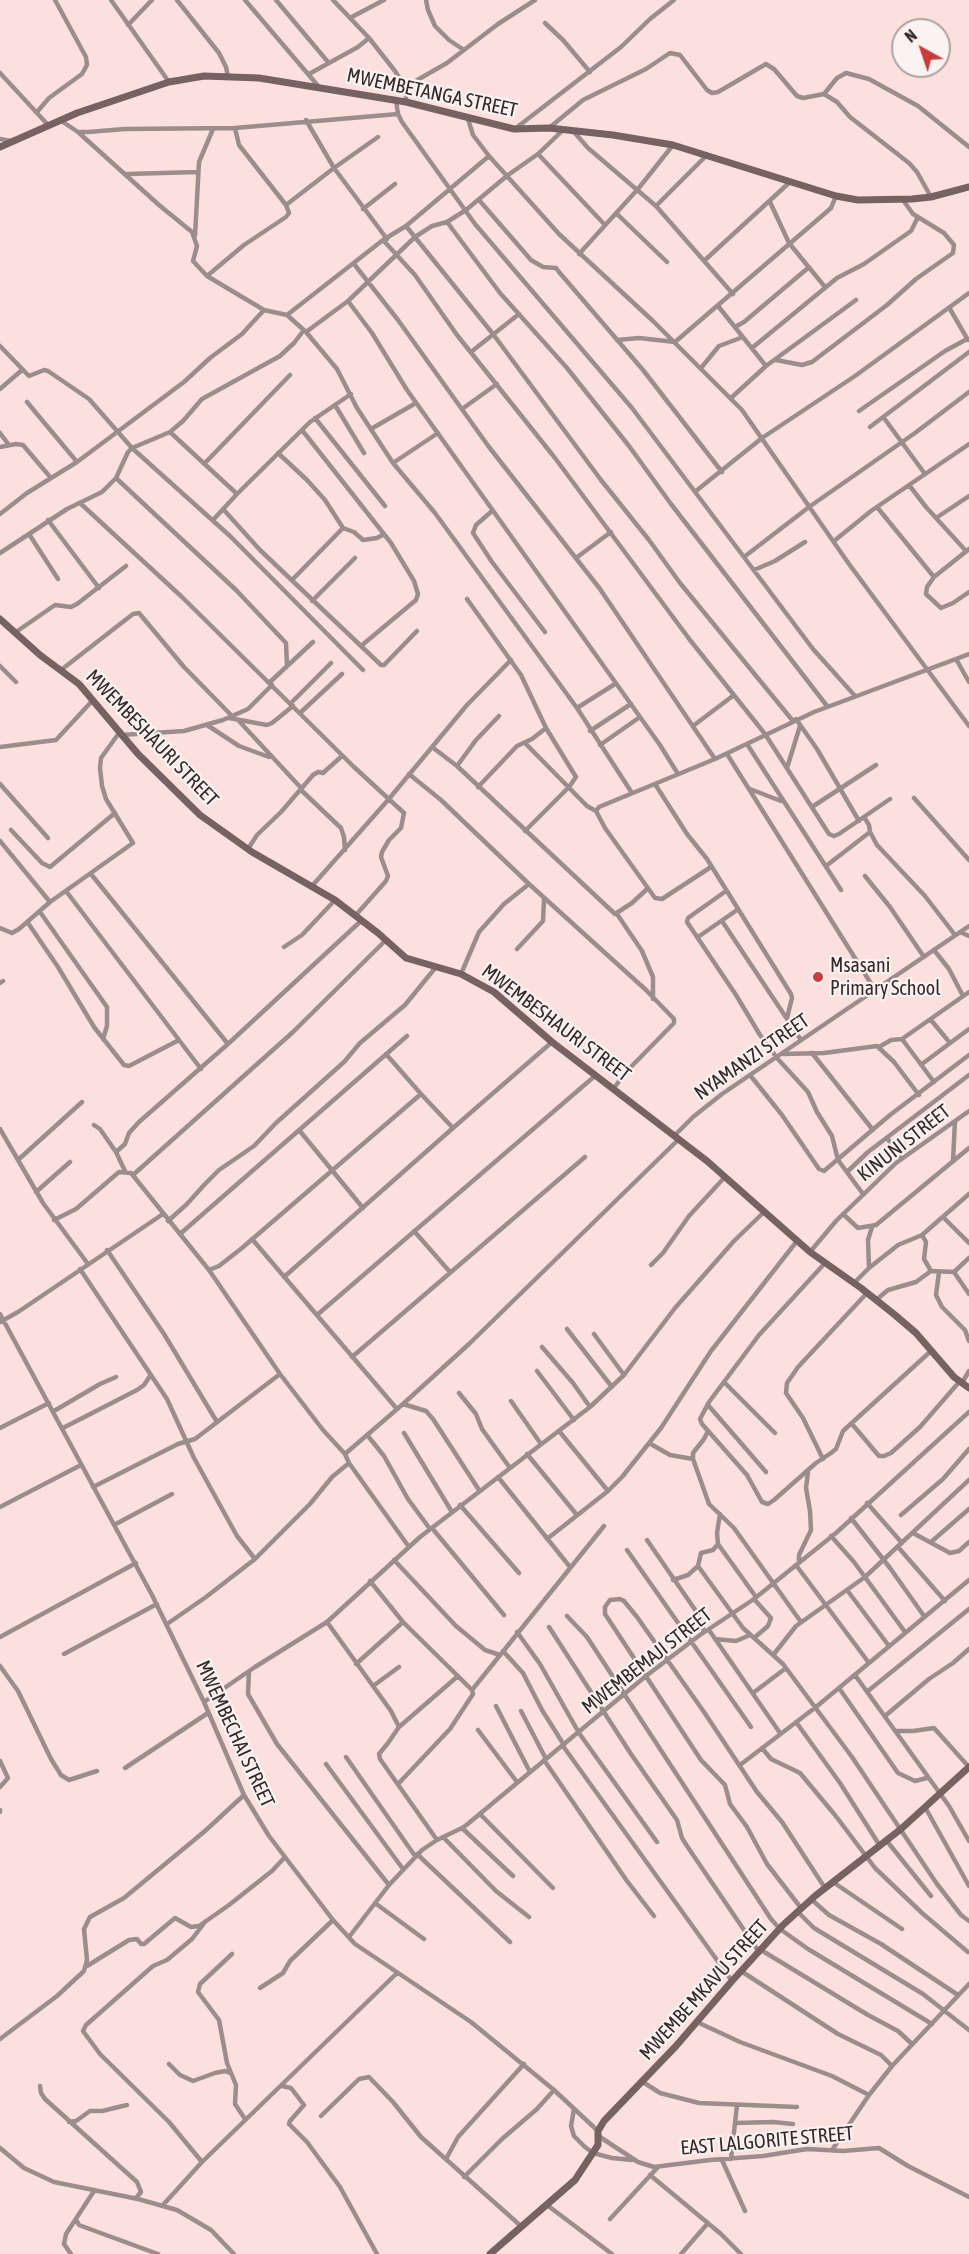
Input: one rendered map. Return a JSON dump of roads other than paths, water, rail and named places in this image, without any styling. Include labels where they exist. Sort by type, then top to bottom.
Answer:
[{"type":"street","points":[[38,112],[49,98],[82,74],[87,65],[86,57],[55,0]]},
{"type":"street","points":[[111,0],[169,82]]},
{"type":"street","points":[[128,25],[152,0]]},
{"type":"street","points":[[177,0],[219,53],[228,77]]},
{"type":"street","points":[[245,0],[319,87]]},
{"type":"street","points":[[276,0],[328,62]]},
{"type":"street","points":[[333,0],[369,38],[405,87],[406,102]]},
{"type":"street","points":[[350,18],[384,0]]},
{"type":"street","points":[[426,0],[435,26],[449,40],[464,50]]},
{"type":"street","points":[[514,129],[590,72],[674,0]]},
{"type":"street","points":[[405,87],[432,73],[532,1]]},
{"type":"street","points":[[544,23],[563,40],[590,72]]},
{"type":"street","points":[[309,74],[358,47],[369,38]]},
{"type":"street","points":[[549,128],[583,100],[646,69],[670,53],[680,55],[707,90],[712,93],[718,92],[766,64],[774,69],[798,96],[803,98],[824,94],[837,78],[846,73],[869,79],[918,106],[969,147]]},
{"type":"street","points":[[0,73],[49,126]]},
{"type":"street","name":"MWEMBETANGA STREET","points":[[0,147],[60,120],[169,82],[188,78],[228,77],[268,79],[406,102],[514,129],[549,128],[613,135],[672,145],[836,196],[858,200],[903,200],[931,197],[969,187]]},
{"type":"street","points":[[824,94],[837,102],[850,117],[909,163],[917,172],[931,197]]},
{"type":"street","points":[[396,101],[398,114],[412,137],[482,232],[621,395],[696,491],[813,649],[855,696]]},
{"type":"street","points":[[78,132],[125,129],[235,128],[306,120],[398,114]]},
{"type":"street","points":[[468,119],[472,135],[489,156],[579,254],[675,342],[731,398],[969,726]]},
{"type":"street","points":[[60,120],[78,132],[127,174],[195,236]]},
{"type":"street","points":[[306,120],[334,168],[385,239],[611,532],[690,640],[765,734],[830,834],[834,836],[891,800]]},
{"type":"street","points":[[207,276],[244,245],[286,217],[289,210],[239,145],[235,128]]},
{"type":"street","points":[[213,129],[199,162],[195,236],[197,246],[193,261],[207,276],[264,310],[287,315],[305,331],[337,369],[393,463],[435,513],[577,708],[632,793]]},
{"type":"street","points":[[0,553],[48,520],[102,492],[116,478],[132,448],[170,432],[202,399],[280,356],[305,331],[348,301],[415,237],[466,210],[508,175],[538,154],[562,131]]},
{"type":"street","points":[[574,132],[656,206],[734,294]]},
{"type":"street","points":[[286,205],[378,137]]},
{"type":"street","points":[[0,139],[16,141]]},
{"type":"street","points":[[579,254],[638,189],[672,145]]},
{"type":"street","points":[[538,154],[605,225]]},
{"type":"street","points":[[656,206],[707,155]]},
{"type":"street","points":[[287,315],[385,239],[406,226],[489,156]]},
{"type":"street","points":[[127,174],[198,172]]},
{"type":"street","points":[[705,260],[790,182]]},
{"type":"street","points":[[363,209],[395,184]]},
{"type":"street","points":[[617,340],[639,338],[675,342],[734,294],[831,208],[836,196]]},
{"type":"street","points":[[479,200],[531,260],[543,267],[556,268],[617,340],[722,472]]},
{"type":"street","points":[[776,360],[802,365],[812,363],[916,279],[953,253],[954,245],[944,233],[918,217],[903,200]]},
{"type":"street","points":[[770,202],[789,243],[825,287]]},
{"type":"street","points":[[616,213],[667,262]]},
{"type":"street","points":[[752,348],[837,278],[864,264],[911,231],[918,217]]},
{"type":"street","points":[[447,222],[486,275],[567,368],[629,446],[827,706]]},
{"type":"street","points":[[406,226],[493,334],[600,480],[649,540],[680,583],[800,726],[817,749],[859,821]]},
{"type":"street","points":[[354,264],[613,608],[715,759]]},
{"type":"street","points":[[735,327],[808,268]]},
{"type":"street","points":[[696,491],[762,438],[855,376],[969,293]]},
{"type":"street","points":[[731,398],[766,366],[856,300]]},
{"type":"street","points":[[348,301],[372,333],[416,403],[631,704],[678,774]]},
{"type":"street","points":[[718,306],[766,366]]},
{"type":"street","points":[[859,411],[945,351],[968,340],[950,309]]},
{"type":"street","points":[[0,514],[27,493],[77,462],[184,382],[210,358],[228,346],[264,310]]},
{"type":"street","points":[[471,352],[519,314]]},
{"type":"street","points":[[701,368],[719,346],[743,337]]},
{"type":"street","points":[[0,346],[22,370],[32,376],[44,370],[54,373],[88,399],[132,448],[213,520],[363,670]]},
{"type":"street","points":[[870,427],[969,352]]},
{"type":"street","points":[[0,389],[22,370]]},
{"type":"street","points":[[204,464],[290,375]]},
{"type":"street","points":[[462,409],[497,384]]},
{"type":"street","points":[[744,557],[809,507],[969,392]]},
{"type":"street","points":[[213,520],[315,418],[351,394]]},
{"type":"street","points":[[27,402],[77,462]]},
{"type":"street","points":[[371,429],[416,403]]},
{"type":"street","points":[[335,405],[364,453]]},
{"type":"street","points":[[315,418],[385,506]]},
{"type":"street","points":[[884,418],[925,474]]},
{"type":"street","points":[[302,430],[384,534],[414,581],[418,594],[416,600],[361,646]]},
{"type":"street","points":[[0,432],[9,445]]},
{"type":"street","points":[[170,432],[237,494]]},
{"type":"street","points":[[393,463],[438,433]]},
{"type":"street","points":[[834,541],[877,507],[969,444]]},
{"type":"street","points":[[0,447],[23,445],[51,478]]},
{"type":"street","points":[[278,453],[308,480],[325,500],[343,528],[354,532],[363,540],[377,538],[384,534]]},
{"type":"street","points":[[116,478],[236,590],[286,643],[287,665]]},
{"type":"street","points":[[909,485],[936,518],[967,550],[934,577],[927,587],[926,594],[936,606],[941,608],[967,593],[969,600]]},
{"type":"street","points":[[936,518],[969,496]]},
{"type":"street","points":[[80,503],[404,813],[401,828],[389,840],[382,852],[386,881],[359,918],[228,1044],[130,1131],[125,1144],[116,1152]]},
{"type":"street","points":[[877,507],[934,577]]},
{"type":"street","points":[[223,509],[312,602],[381,665],[384,665],[417,632]]},
{"type":"street","points":[[492,511],[476,525],[473,533],[545,632]]},
{"type":"street","points":[[48,520],[99,588]]},
{"type":"street","points":[[292,580],[343,528]]},
{"type":"street","points":[[576,558],[611,532]]},
{"type":"street","points":[[29,534],[58,579]]},
{"type":"street","points":[[754,570],[775,561],[805,542]]},
{"type":"street","points":[[312,602],[356,558]]},
{"type":"street","points":[[16,632],[50,607],[60,604],[68,607],[77,604],[126,566]]},
{"type":"street","points":[[467,599],[529,689],[546,728],[576,777],[525,831]]},
{"type":"street","points":[[61,670],[133,614],[139,613],[231,718],[267,725],[292,704],[331,663]]},
{"type":"street","name":"MWEMBESHAURI STREET","points":[[0,619],[93,700],[120,734],[200,814],[248,849],[335,900],[406,958],[461,974],[494,992],[552,1042],[677,1138],[797,1242],[876,1300],[916,1334],[965,1384]]},
{"type":"street","points":[[0,928],[13,932],[28,923],[50,902],[134,843],[106,799],[102,786],[100,768],[105,751],[120,734],[184,731],[231,718],[253,705],[287,665],[313,642]]},
{"type":"street","points":[[596,811],[599,807],[727,754],[827,706],[969,654]]},
{"type":"street","points":[[956,659],[969,682]]},
{"type":"street","points":[[312,886],[467,705],[511,660]]},
{"type":"street","points":[[0,666],[16,682]]},
{"type":"street","points":[[300,713],[342,674]]},
{"type":"street","points":[[577,708],[615,684]]},
{"type":"street","points":[[693,726],[734,695]]},
{"type":"street","points":[[0,747],[56,740],[93,700]]},
{"type":"street","points":[[590,731],[631,704]]},
{"type":"street","points":[[457,766],[485,730],[500,716]]},
{"type":"street","points":[[600,745],[640,717]]},
{"type":"street","points":[[239,721],[341,828],[345,850]]},
{"type":"street","points":[[207,725],[239,746],[272,758]]},
{"type":"street","points":[[787,768],[800,726]]},
{"type":"street","points":[[478,787],[517,746],[546,728]]},
{"type":"street","points":[[525,742],[587,806],[596,811],[605,828],[655,898],[659,900],[711,867]]},
{"type":"street","points":[[747,744],[782,802],[842,890]]},
{"type":"street","points":[[432,747],[457,766],[617,914],[642,951],[653,977],[653,999]]},
{"type":"street","points":[[727,754],[875,990]]},
{"type":"street","points":[[248,849],[257,835],[313,775],[318,772],[323,773],[342,756]]},
{"type":"street","points":[[812,807],[876,765]]},
{"type":"street","points":[[409,774],[441,800],[675,1021],[626,1072],[614,1088]]},
{"type":"street","points":[[0,783],[48,838]]},
{"type":"street","points":[[655,784],[711,867],[790,994],[792,998],[787,1018]]},
{"type":"street","points":[[750,789],[782,802]]},
{"type":"street","points":[[914,798],[969,860]]},
{"type":"street","points":[[11,830],[42,863],[50,867],[116,813]]},
{"type":"street","points":[[864,817],[877,845],[958,934],[969,936]]},
{"type":"street","points":[[826,866],[870,832]]},
{"type":"street","points":[[0,841],[50,902]]},
{"type":"street","points":[[91,874],[228,1044]]},
{"type":"street","points":[[865,876],[890,907],[924,957]]},
{"type":"street","points":[[461,974],[479,932],[504,904],[529,884]]},
{"type":"street","points":[[617,914],[647,889]]},
{"type":"street","points":[[66,891],[201,1069]]},
{"type":"street","points":[[726,891],[688,918],[687,922],[777,1058],[808,1092],[832,1136],[838,1160],[863,1194]]},
{"type":"street","points":[[517,949],[543,921],[544,898]]},
{"type":"street","points":[[284,947],[302,935],[335,900]]},
{"type":"street","points":[[698,937],[737,910]]},
{"type":"street","points":[[40,912],[107,1007],[107,1026],[103,1039]]},
{"type":"street","points":[[722,921],[801,1040]]},
{"type":"street","points":[[28,923],[103,1039],[120,1061],[129,1066],[179,1040]]},
{"type":"street","name":"NYAMANZI STREET","points":[[345,1454],[469,1344],[710,1103],[969,926]]},
{"type":"street","points":[[133,1176],[301,1025],[386,940]]},
{"type":"street","points":[[934,950],[949,969],[963,996]]},
{"type":"street","points":[[168,1221],[219,1170],[254,1146],[276,1123],[344,1062],[360,1043],[405,1005],[436,967]]},
{"type":"street","points":[[879,1047],[891,1040],[902,1039],[969,992]]},
{"type":"street","points":[[931,1020],[950,1043]]},
{"type":"street","points":[[922,1064],[969,1029]]},
{"type":"street","points":[[180,1234],[407,1036]]},
{"type":"street","points":[[902,1039],[934,1082]]},
{"type":"street","points":[[284,1277],[552,1042]]},
{"type":"street","points":[[782,1054],[812,1053],[874,1045],[894,1062],[919,1095]]},
{"type":"street","points":[[812,1053],[873,1130]]},
{"type":"street","points":[[387,1054],[453,1128]]},
{"type":"street","points":[[750,1075],[782,1115],[819,1169],[824,1171],[969,1055]]},
{"type":"street","points":[[317,1315],[596,1075]]},
{"type":"street","points":[[847,1172],[969,1075]]},
{"type":"street","points":[[209,1270],[219,1266],[252,1239],[421,1094]]},
{"type":"street","points":[[18,1160],[82,1102]]},
{"type":"street","name":"KINUNI STREET","points":[[810,1252],[843,1214],[902,1158],[969,1111]]},
{"type":"street","points":[[953,1160],[955,1120]]},
{"type":"street","points":[[94,1125],[100,1129],[116,1152],[125,1172],[133,1176],[209,1270],[280,1374],[323,1430],[345,1454],[349,1463],[409,1546]]},
{"type":"street","points":[[0,1128],[54,1220],[88,1264]]},
{"type":"street","points":[[299,1130],[363,1208]]},
{"type":"street","points":[[887,1138],[902,1158]]},
{"type":"street","points":[[843,1214],[858,1228],[872,1226],[969,1148]]},
{"type":"street","points":[[352,1357],[585,1156]]},
{"type":"street","points":[[36,1192],[70,1162]]},
{"type":"street","points":[[54,1220],[76,1209],[115,1175],[125,1172]]},
{"type":"street","points":[[651,1265],[663,1253],[689,1216],[724,1178]]},
{"type":"street","points":[[854,1284],[869,1268],[904,1241],[922,1235],[969,1194]]},
{"type":"street","points":[[204,1702],[327,1622],[409,1546],[590,1407],[624,1375],[675,1308],[727,1248],[764,1212]]},
{"type":"street","points":[[2,1321],[163,1215]]},
{"type":"street","points":[[942,1217],[968,1240]]},
{"type":"street","points":[[869,1268],[868,1240],[872,1226]]},
{"type":"street","points":[[414,1231],[450,1272]]},
{"type":"street","points":[[922,1235],[926,1242],[924,1259],[931,1271]]},
{"type":"street","points":[[252,1239],[397,1409]]},
{"type":"street","points":[[547,1539],[608,1491],[649,1443],[711,1351],[797,1242]]},
{"type":"street","points":[[107,1250],[164,1334],[217,1422]]},
{"type":"street","points":[[876,1300],[888,1290],[916,1282],[931,1271],[954,1272],[969,1258]]},
{"type":"street","points":[[825,1263],[759,1335],[708,1405],[700,1420],[747,1475],[764,1504],[774,1500],[836,1449],[840,1437],[852,1424],[931,1351]]},
{"type":"street","points":[[80,1269],[167,1399],[194,1458],[237,1536],[255,1559]]},
{"type":"street","points":[[939,1272],[936,1295],[942,1307],[965,1330],[969,1341]]},
{"type":"street","points":[[954,1272],[969,1294]]},
{"type":"street","points":[[823,1459],[804,1418],[786,1393],[787,1383],[798,1367],[867,1293]]},
{"type":"street","name":"MWEMBECHAI STREET","points":[[0,1314],[157,1604],[204,1702],[244,1794],[260,1822],[285,1857],[333,1920],[358,1947],[471,2022],[554,2090],[599,2134]]},
{"type":"street","points":[[567,1329],[612,1387]]},
{"type":"street","points":[[594,1334],[624,1375]]},
{"type":"street","points":[[542,1347],[590,1407]]},
{"type":"street","points":[[537,1371],[574,1420]]},
{"type":"street","points":[[852,1424],[879,1456],[891,1453],[965,1384],[969,1371]]},
{"type":"street","points":[[93,1487],[136,1464],[195,1439],[280,1374]]},
{"type":"street","points":[[63,1428],[137,1390],[150,1376]]},
{"type":"street","points":[[54,1411],[116,1377]]},
{"type":"street","points":[[724,1382],[775,1433]]},
{"type":"street","points":[[459,1393],[476,1414],[482,1429],[510,1468]]},
{"type":"street","points":[[511,1401],[541,1443]]},
{"type":"street","points":[[0,1428],[49,1403]]},
{"type":"street","points":[[403,1404],[426,1411],[480,1490]]},
{"type":"street","points":[[708,1405],[766,1472]]},
{"type":"street","name":"MWEMBEMAJI STREET","points":[[349,1937],[416,1855],[440,1838],[462,1828],[646,1676],[755,1598],[831,1536],[969,1412]]},
{"type":"street","points":[[559,1431],[608,1491]]},
{"type":"street","points":[[708,1431],[693,1453],[693,1459],[709,1504],[734,1528],[801,1622]]},
{"type":"street","points":[[404,1433],[452,1512]]},
{"type":"street","points":[[368,1436],[384,1456],[408,1499],[504,1615]]},
{"type":"street","points":[[649,1443],[670,1455],[693,1459]]},
{"type":"street","points":[[901,1515],[943,1479],[969,1449]]},
{"type":"street","points":[[527,1454],[577,1515]]},
{"type":"street","points":[[167,1624],[255,1559],[349,1463]]},
{"type":"street","points":[[0,1507],[81,1464]]},
{"type":"street","points":[[808,1470],[806,1488],[811,1530],[797,1563],[825,1606],[869,1664]]},
{"type":"street","points":[[498,1477],[570,1568]]},
{"type":"street","points":[[774,1654],[786,1641],[791,1631],[801,1622],[865,1577],[969,1480]]},
{"type":"street","points":[[114,1525],[172,1494]]},
{"type":"street","points":[[867,1503],[945,1601]]},
{"type":"street","points":[[460,1505],[519,1573]]},
{"type":"street","points":[[931,1542],[969,1509]]},
{"type":"street","points":[[715,1639],[736,1641],[752,1637],[768,1626],[771,1618],[718,1544],[720,1514]]},
{"type":"street","points":[[851,1518],[924,1616]]},
{"type":"street","points":[[472,1690],[604,1526]]},
{"type":"street","points":[[913,1533],[950,1553],[959,1551],[969,1542]]},
{"type":"street","points":[[831,1536],[865,1577],[905,1632]]},
{"type":"street","points":[[647,1540],[698,1614],[707,1631],[715,1639],[780,1733]]},
{"type":"street","points":[[673,1580],[688,1575],[699,1566],[701,1554],[712,1550],[718,1544]]},
{"type":"street","points":[[627,1550],[751,1727]]},
{"type":"street","points":[[394,1560],[456,1626],[485,1650],[502,1653],[523,1673],[564,1745],[732,1981]]},
{"type":"street","points":[[0,1637],[135,1563]]},
{"type":"street","points":[[699,1566],[733,1615],[752,1637],[774,1654],[816,1707],[937,1884],[969,1921]]},
{"type":"street","points":[[740,1765],[816,1707],[969,1580]]},
{"type":"street","points":[[370,1581],[403,1622],[472,1690],[473,1697],[455,1723],[399,1783]]},
{"type":"street","points":[[847,1590],[889,1646]]},
{"type":"street","points":[[825,1888],[782,1822],[757,1792],[668,1660],[624,1601],[610,1600],[604,1607],[605,1614],[701,1760],[725,1785],[730,1804],[747,1827],[767,1864],[814,1928],[923,1994],[969,2030]]},
{"type":"street","points":[[64,1654],[157,1604]]},
{"type":"street","points":[[868,1691],[969,1609]]},
{"type":"street","points":[[567,1616],[588,1637],[714,1832],[780,1929],[808,1950],[932,2024]]},
{"type":"street","points":[[327,1622],[391,1711],[399,1727]]},
{"type":"street","points":[[356,1664],[403,1622]]},
{"type":"street","points":[[549,1628],[677,1820],[687,1846],[760,1951],[898,2031],[912,2044]]},
{"type":"street","points":[[518,1632],[540,1664],[579,1733],[657,1842]]},
{"type":"street","points":[[885,1716],[969,1649]]},
{"type":"street","points":[[0,1666],[18,1691],[61,1775],[69,1780],[97,1771]]},
{"type":"street","points":[[373,1686],[399,1667]]},
{"type":"street","points":[[753,1693],[786,1668]]},
{"type":"street","points":[[249,1671],[248,1694],[277,1744],[389,1886]]},
{"type":"street","points":[[855,1675],[940,1794],[969,1841]]},
{"type":"street","points":[[458,1676],[399,1727],[379,1756],[440,1838],[496,1891],[529,1917]]},
{"type":"street","points":[[839,1688],[898,1773],[915,1781],[927,1778]]},
{"type":"street","points":[[496,1706],[530,1772]]},
{"type":"street","points":[[521,1711],[545,1760],[627,1881],[654,1916]]},
{"type":"street","points":[[125,1768],[208,1713]]},
{"type":"street","points":[[796,1722],[883,1843],[931,1896]]},
{"type":"street","points":[[895,1731],[934,1728],[968,1771]]},
{"type":"street","points":[[478,1730],[517,1782]]},
{"type":"street","points":[[762,1748],[771,1759],[800,1773],[836,1815],[865,1857],[907,1900],[968,1952]]},
{"type":"street","points":[[346,1757],[416,1855],[510,1942]]},
{"type":"street","points":[[0,1761],[8,1778],[0,1787]]},
{"type":"street","points":[[326,1764],[403,1869]]},
{"type":"street","name":"MWEMBE MKAVU STREET","points":[[490,2254],[575,2180],[593,2153],[604,2121],[643,2082],[799,1909],[901,1829],[968,1771]]},
{"type":"street","points":[[87,1966],[84,1929],[90,1917],[124,1898],[205,1832],[244,1794]]},
{"type":"street","points":[[925,1807],[969,1886]]},
{"type":"street","points":[[480,1814],[553,1888]]},
{"type":"street","points":[[462,1828],[513,1876]]},
{"type":"street","points":[[0,2039],[72,1984],[87,1966],[129,1940],[137,1939],[144,1944],[175,1918],[191,1927],[199,1926],[229,1905],[285,1857]]},
{"type":"street","points":[[833,1882],[902,1929]]},
{"type":"street","points":[[811,1899],[829,1915],[969,1995]]},
{"type":"street","points":[[375,1903],[424,1939]]},
{"type":"street","points":[[260,1988],[283,1973],[290,1961],[333,1920]]},
{"type":"street","points":[[202,2162],[169,2122],[100,2054],[83,2031],[86,2025],[153,1966],[166,1960],[192,1939],[206,1922]]},
{"type":"street","points":[[232,1954],[200,1984],[198,1992],[219,2020],[227,2063],[236,2085],[235,2104],[245,2120]]},
{"type":"street","points":[[741,1971],[838,2034],[881,2055],[892,2066]]},
{"type":"street","points":[[163,2205],[202,2162],[397,1973]]},
{"type":"street","points":[[832,2150],[869,2095],[892,2066],[969,1984]]},
{"type":"street","points":[[697,2022],[740,2042],[832,2076],[869,2095]]},
{"type":"street","points":[[169,2064],[188,2080],[197,2080],[225,2071],[231,2073]]},
{"type":"street","points":[[446,2159],[458,2137],[524,2064]]},
{"type":"street","points":[[321,2116],[359,2079],[369,2077],[421,2137],[522,2227]]},
{"type":"street","points":[[643,2082],[660,2093],[684,2100],[797,2107]]},
{"type":"street","points":[[279,2087],[284,2085],[291,2088],[303,2103],[303,2107],[289,2124],[307,2142],[339,2187],[378,2254]]},
{"type":"street","points":[[40,2086],[42,2096],[137,2182],[141,2192],[136,2198]]},
{"type":"street","points":[[464,2177],[502,2139],[537,2109],[554,2090]]},
{"type":"street","points":[[69,2122],[76,2121],[90,2111],[127,2105]]},
{"type":"street","points":[[731,2159],[737,2105]]},
{"type":"street","points":[[574,2109],[571,2126],[574,2136],[593,2153],[612,2158],[635,2160]]},
{"type":"street","points":[[735,2123],[793,2124]]},
{"type":"street","name":"EAST LALGORITE STREET","points":[[599,2134],[635,2160],[657,2167],[791,2151],[879,2148],[908,2166],[969,2197]]},
{"type":"street","points":[[0,2148],[19,2165],[54,2182],[163,2205],[201,2223],[217,2235],[231,2253]]},
{"type":"street","points":[[722,2160],[745,2211]]},
{"type":"street","points":[[610,2219],[657,2167]]},
{"type":"street","points":[[650,2175],[741,2254]]},
{"type":"street","points":[[71,2254],[64,2239],[94,2191]]},
{"type":"street","points":[[547,2205],[612,2254]]},
{"type":"street","points":[[76,2220],[79,2225],[158,2254]]},
{"type":"street","points":[[681,2254],[708,2223]]},
{"type":"place","name":"Msasani Primary School","points":[[818,977]]}]
